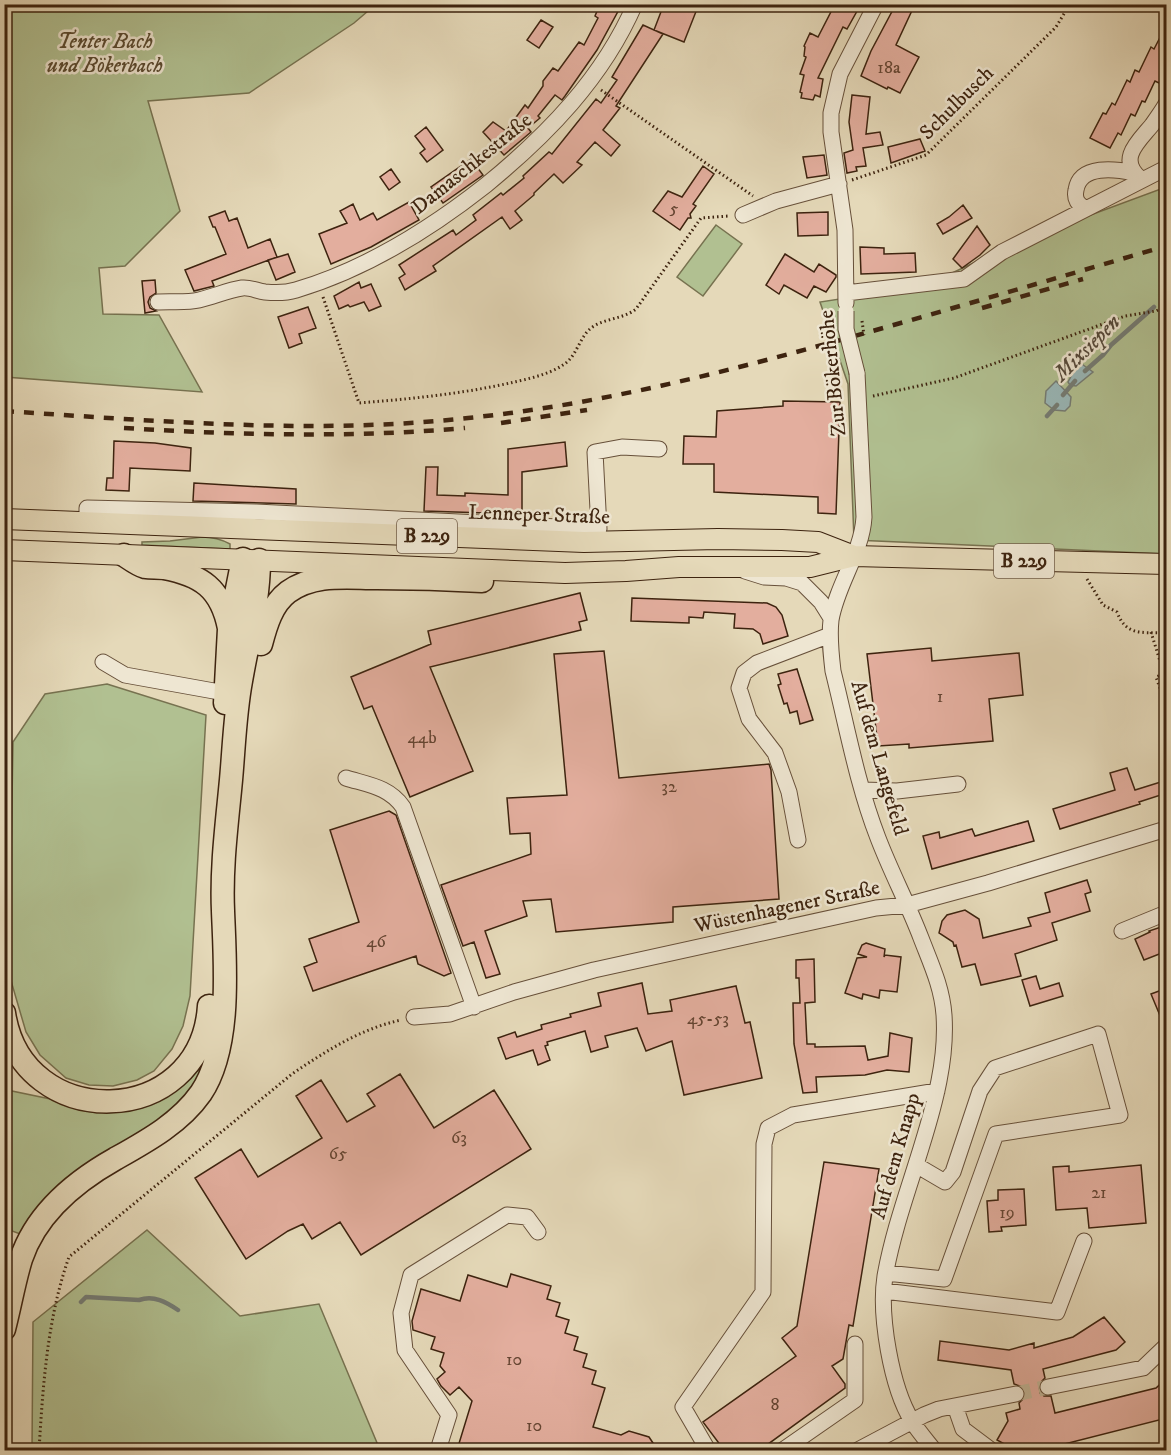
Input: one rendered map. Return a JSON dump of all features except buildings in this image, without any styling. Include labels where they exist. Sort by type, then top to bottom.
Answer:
[{"type":"highway","points":[[4,1329],[22,1258],[30,1240],[53,1206],[82,1180],[175,1121],[201,1092],[209,1077],[218,1046],[225,987],[223,871],[233,688],[229,629],[226,615],[215,594],[200,579],[186,572],[160,567],[143,567],[124,555]]},
{"type":"highway","points":[[229,629],[251,560]]},
{"type":"highway","points":[[4,1014],[9,1034],[28,1066],[56,1089],[78,1099],[114,1102],[141,1097],[162,1088],[189,1064],[200,1045],[208,1019],[212,877],[233,688],[259,584],[251,560]]},
{"type":"highway","points":[[233,688],[259,651],[273,610],[288,593],[302,584],[338,576],[482,581]]},
{"type":"main road","name":"Lenneper Straße","points":[[4,519],[584,542],[782,540],[818,542],[854,556]]},
{"type":"main road","points":[[251,560],[254,529]]},
{"type":"main road","name":"Lenneper Straße","points":[[4,550],[603,572],[678,567],[810,567],[854,556],[1167,564]]},
{"type":"main road","points":[[482,581],[504,570]]},
{"type":"street","name":"Damaschkestraße","points":[[158,302],[196,301],[245,287],[264,292],[284,292],[318,282],[397,247],[449,214],[514,163],[540,139],[589,82],[609,54],[635,4]]},
{"type":"street","name":"Zur Bökerhöhe","points":[[854,556],[863,533],[864,517],[857,374],[846,329],[845,230],[831,132],[833,101],[843,68],[876,4]]},
{"type":"street","points":[[1138,176],[1130,161],[1132,148],[1167,104]]},
{"type":"street","points":[[846,293],[964,279],[996,255],[1086,209],[1138,176],[1167,168]]},
{"type":"street","points":[[1086,209],[1078,205],[1075,199],[1079,181],[1085,175],[1111,169],[1138,176]]},
{"type":"street","points":[[742,215],[776,201],[839,184]]},
{"type":"street","points":[[87,522],[87,508],[256,512],[599,529],[595,452],[622,447],[659,449]]},
{"type":"street","name":"Auf dem Langefeld","points":[[854,556],[831,618],[833,671],[862,790],[877,835],[907,905]]},
{"type":"street","points":[[732,566],[764,577],[786,578],[802,583],[821,602],[831,618]]},
{"type":"street","points":[[798,840],[789,792],[775,753],[748,718],[739,688],[744,673],[757,663],[830,636]]},
{"type":"street","points":[[103,662],[125,675],[233,688]]},
{"type":"street","points":[[346,778],[388,791],[403,807],[474,1007]]},
{"type":"street","points":[[862,790],[897,791],[958,784]]},
{"type":"street","name":"Wüstenhagener Straße","points":[[414,1017],[450,1014],[514,992],[594,970],[876,908],[907,905],[1167,830]]},
{"type":"street","name":"Auf dem Knapp","points":[[907,905],[936,972],[942,995],[944,1032],[937,1091],[891,1246],[884,1291],[886,1330],[899,1390],[911,1420],[934,1450]]},
{"type":"street","points":[[1122,931],[1167,913]]},
{"type":"street","points":[[886,1273],[944,1279],[996,1134],[1120,1115],[1098,1034],[995,1068],[980,1091],[953,1172],[945,1182],[916,1165]]},
{"type":"street","points":[[708,1450],[683,1407],[763,1292],[764,1144],[768,1128],[793,1115],[937,1091]]},
{"type":"street","points":[[438,1450],[449,1416],[405,1350],[401,1313],[411,1275],[507,1215],[527,1216],[538,1232]]},
{"type":"street","points":[[884,1291],[1057,1312],[1083,1241]]},
{"type":"street","points":[[783,1450],[855,1400],[855,1344]]},
{"type":"street","points":[[1048,1387],[1143,1368],[1167,1346]]},
{"type":"street","points":[[858,1450],[911,1420],[939,1409],[1016,1394]]},
{"type":"street","points":[[955,1406],[963,1429],[991,1450]]},
{"type":"path","name":"Schulbusch","points":[[839,184],[926,155],[1056,27],[1070,4]]},
{"type":"path","points":[[589,82],[744,191],[761,201],[776,201]]},
{"type":"path","points":[[318,282],[359,403],[477,389],[526,379],[563,365],[576,351],[588,330],[603,322],[628,315],[636,309],[701,218],[742,215]]},
{"type":"path","points":[[870,397],[954,378],[1125,316],[1156,311],[1167,306]]},
{"type":"path","points":[[1094,593],[1103,605],[1117,612],[1121,623],[1133,632],[1167,631]]},
{"type":"path","points":[[1151,632],[1164,675],[1156,677],[1161,691],[1162,710]]},
{"type":"path","points":[[39,1450],[45,1371],[58,1289],[69,1257],[292,1074],[330,1048],[382,1024],[414,1017]]},
{"type":"green space","name":"Tenter Bach und Bökerbach","points":[[4,5],[375,5],[354,23],[249,93],[148,101],[180,211],[125,266],[99,268],[103,314],[159,315],[202,392],[5,377]]},
{"type":"green space","points":[[1166,187],[1166,554],[854,540],[848,384],[820,302],[924,286],[1023,240]]},
{"type":"green space","points":[[716,225],[742,244],[703,296],[677,277]]},
{"type":"green space","points":[[202,537],[230,544],[230,549],[142,545],[142,542]]},
{"type":"green space","points":[[107,684],[206,715],[190,996],[183,1026],[172,1049],[154,1071],[137,1080],[113,1086],[89,1085],[66,1078],[40,1055],[26,1032],[9,974],[13,742],[45,694]]},
{"type":"green space","points":[[209,1044],[206,1062],[189,1096],[23,1235],[12,1231],[7,1090],[60,1101],[76,1109],[97,1113],[137,1108],[154,1101]]},
{"type":"green space","points":[[147,1230],[240,1316],[319,1304],[380,1450],[32,1450],[33,1322]]},
{"type":"water","points":[[1079,362],[1093,372],[1076,386],[1070,385],[1068,382]]},
{"type":"water","points":[[1056,381],[1071,397],[1070,406],[1065,411],[1054,410],[1045,403],[1046,391]]},
{"type":"waterway","name":"Mixsiepen","points":[[1085,371],[1154,307]]},
{"type":"waterway","name":"Mixsiepen","points":[[1063,395],[1075,381]]},
{"type":"waterway","name":"Mixsiepen","points":[[1047,416],[1057,405]]},
{"type":"waterway","points":[[81,1302],[86,1297],[139,1300],[150,1298],[164,1302],[178,1310]]},
{"type":"tunnel","points":[[1016,1394],[1048,1387]]},
{"type":"railway","points":[[4,411],[178,422],[294,426],[410,423],[519,412],[670,384],[770,359],[1166,246]]},
{"type":"railway","points":[[982,308],[1083,279]]},
{"type":"railway","points":[[501,423],[587,410]]},
{"type":"railway","points":[[124,428],[294,434],[380,433],[465,428]]}]
